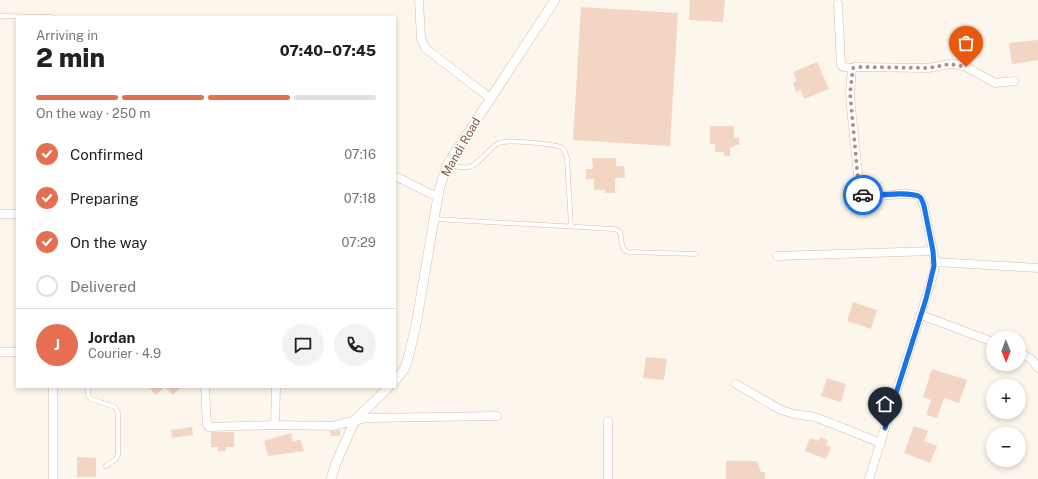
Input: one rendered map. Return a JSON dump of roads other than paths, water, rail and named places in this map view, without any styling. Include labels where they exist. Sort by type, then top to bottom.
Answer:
[{"type":"street","points":[[419,0],[421,38],[425,48],[490,98]]},
{"type":"street","name":"Mandi Road","points":[[396,380],[405,368],[416,325],[441,181],[448,165],[490,98],[555,0]]},
{"type":"street","points":[[838,4],[841,65],[843,67],[928,68],[956,64],[966,67],[995,83],[1014,81]]},
{"type":"street","points":[[853,68],[851,100],[860,193],[868,196],[908,194],[919,196],[924,206],[935,262],[934,272],[921,315],[869,479]]},
{"type":"street","points":[[396,176],[438,197]]},
{"type":"street","points":[[0,214],[16,214]]},
{"type":"street","points":[[777,256],[933,251]]},
{"type":"street","points":[[935,262],[1038,268]]},
{"type":"street","points":[[921,315],[986,339]]},
{"type":"street","points":[[0,352],[16,352]]},
{"type":"street","points":[[1026,356],[1038,368]]},
{"type":"street","points":[[736,384],[781,410],[794,414],[816,417],[881,442]]},
{"type":"street","points":[[53,388],[53,479]]},
{"type":"street","points":[[205,388],[208,427],[276,424],[332,426],[366,418],[497,416]]},
{"type":"street","points":[[276,388],[276,424]]},
{"type":"street","points":[[331,479],[336,462],[355,420],[388,388]]},
{"type":"street","points":[[608,421],[608,479]]},
{"type":"lane","points":[[0,16],[16,16]]},
{"type":"lane","points":[[448,165],[461,168],[470,168],[496,145],[505,141],[561,147],[567,158],[571,226]]},
{"type":"lane","points":[[434,219],[571,226],[617,230],[620,232],[623,249],[628,252],[696,254]]},
{"type":"lane","points":[[88,388],[88,394],[91,399],[114,407],[118,412],[118,454],[116,459],[106,466]]}]
